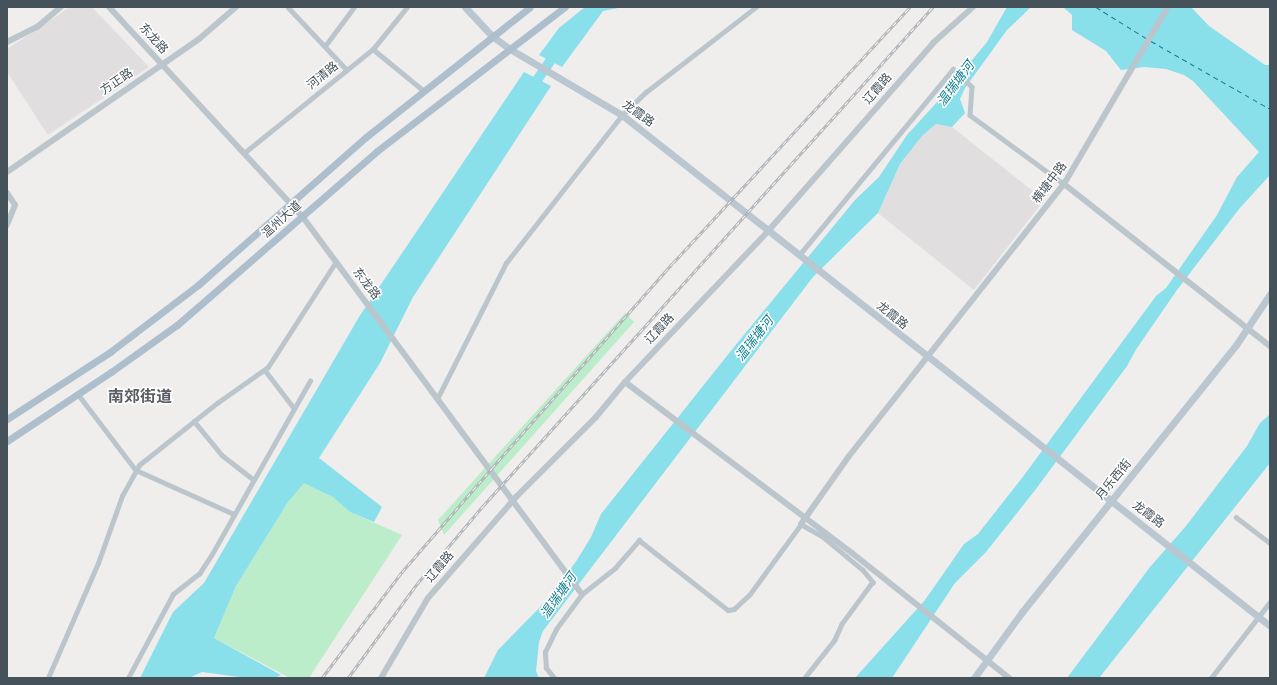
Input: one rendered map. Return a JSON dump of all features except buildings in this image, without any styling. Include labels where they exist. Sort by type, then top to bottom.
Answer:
[{"type":"main road","name":"龙霞路","points":[[465,7],[492,36],[510,49],[622,115],[800,254],[833,283],[1038,441],[1111,501],[1270,626]]},
{"type":"main road","name":"温州大道","points":[[7,419],[110,352],[198,286],[366,137],[530,7]]},
{"type":"main road","name":"温州大道","points":[[7,441],[177,325],[383,146],[565,7]]},
{"type":"main road","name":"月乐西街","points":[[974,678],[1111,501],[1248,328],[1270,294]]},
{"type":"street","points":[[7,42],[37,27],[61,7]]},
{"type":"street","name":"东龙路","points":[[109,7],[302,216],[336,263],[394,337],[581,592]]},
{"type":"street","name":"方正路","points":[[7,172],[162,65],[199,38],[236,7]]},
{"type":"street","points":[[288,7],[347,70]]},
{"type":"street","points":[[324,46],[354,7]]},
{"type":"street","name":"河清路","points":[[244,153],[373,49],[407,7]]},
{"type":"street","points":[[438,397],[506,263],[622,115],[646,92],[756,7]]},
{"type":"street","name":"辽霞路","points":[[381,678],[428,598],[516,497],[596,417],[626,382],[768,230],[933,43],[973,7]]},
{"type":"street","name":"横塘中路","points":[[801,524],[849,456],[1064,184],[1104,119],[1123,81],[1168,7]]},
{"type":"street","points":[[373,49],[424,90]]},
{"type":"street","points":[[800,254],[953,69],[971,84],[970,115],[1064,184],[1270,346]]},
{"type":"street","points":[[7,193],[15,205],[7,225]]},
{"type":"street","points":[[48,678],[98,563],[122,496],[139,464],[194,421],[265,370],[336,263]]},
{"type":"street","points":[[265,370],[294,408]]},
{"type":"street","points":[[128,678],[173,594],[199,574],[310,381]]},
{"type":"street","points":[[626,382],[702,437],[806,517],[1009,678]]},
{"type":"street","points":[[78,394],[136,470],[234,514]]},
{"type":"street","points":[[194,421],[222,455],[253,479]]},
{"type":"street","points":[[1236,517],[1270,543]]},
{"type":"street","points":[[554,678],[546,668],[545,652],[556,629],[581,592],[615,568],[639,540],[728,610],[734,609],[750,594],[801,524],[822,536],[863,570],[873,582],[842,624],[834,640],[805,678]]},
{"type":"street","points":[[1211,678],[1270,602]]},
{"type":"shaded area","points":[[70,7],[92,7],[149,67],[48,135],[7,72],[7,49]]},
{"type":"shaded area","points":[[936,124],[952,127],[1044,200],[974,290],[878,213],[900,164],[922,136]]},
{"type":"green space","points":[[625,313],[634,322],[444,535],[438,520]]},
{"type":"green space","points":[[304,482],[333,497],[350,512],[402,535],[309,678],[290,678],[214,638],[236,586],[288,502]]},
{"type":"water","points":[[585,7],[623,7],[603,11],[562,67],[539,55],[559,28]]},
{"type":"water","name":"温瑞塘河","points":[[1007,7],[1031,7],[1007,30],[965,88],[960,99],[965,113],[952,127],[936,124],[922,136],[900,164],[878,213],[813,277],[543,631],[539,642],[536,671],[539,678],[484,678],[498,650],[550,597],[577,560],[591,537],[601,514],[734,347],[855,200],[879,177],[907,135],[939,100],[987,42]]},
{"type":"water","points":[[1063,7],[1191,7],[1209,26],[1265,65],[1270,65],[1270,175],[1239,209],[1177,290],[1137,348],[1127,366],[1036,489],[986,552],[955,583],[892,678],[855,678],[925,600],[964,544],[978,534],[1022,478],[1156,296],[1166,288],[1217,215],[1237,177],[1259,152],[1193,81],[1184,75],[1166,69],[1144,67],[1121,70],[1106,51],[1072,30],[1072,15]]},
{"type":"water","points":[[524,72],[551,86],[413,297],[380,363],[319,458],[382,507],[374,522],[350,512],[333,497],[304,483],[288,502],[236,586],[214,638],[281,675],[275,678],[247,678],[202,672],[189,678],[140,678],[173,612],[204,583],[359,317]]},
{"type":"water","points":[[1270,414],[1270,463],[1099,678],[1067,678],[1150,567],[1186,526],[1247,446],[1260,423]]},
{"type":"waterway","points":[[531,89],[557,51]]},
{"type":"ferry route","points":[[1096,7],[1146,38]]},
{"type":"ferry route","points":[[1151,41],[1270,109]]},
{"type":"railway","points":[[322,678],[402,572],[492,468],[673,263],[910,7]]},
{"type":"railway","points":[[348,678],[417,584],[483,506],[933,7]]},
{"type":"district","name":"南郊街道","points":[[140,397]]}]
